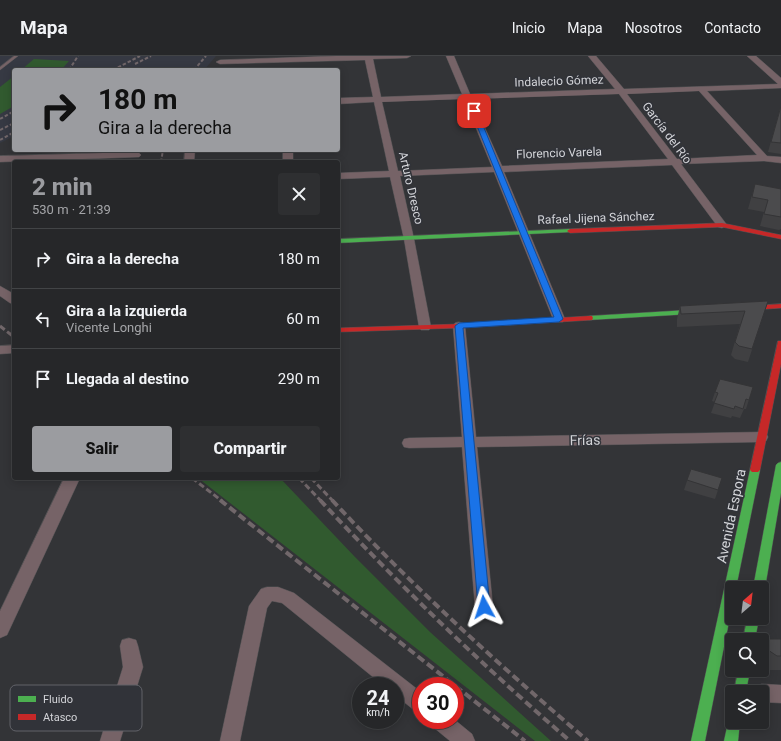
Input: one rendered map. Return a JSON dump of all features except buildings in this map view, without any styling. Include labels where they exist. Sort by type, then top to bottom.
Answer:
[{"type":"street","points":[[215,68],[222,59],[287,60],[407,56]]},
{"type":"street","points":[[450,56],[525,233],[559,319]]},
{"type":"street","name":"García del Río","points":[[592,56],[621,91],[673,162],[722,225]]},
{"type":"street","points":[[750,56],[781,82]]},
{"type":"street","name":"Arturo Dresco","points":[[368,57],[409,239],[425,327]]},
{"type":"street","points":[[287,60],[287,68]]},
{"type":"street","name":"Indalecio Gómez","points":[[340,101],[781,86]]},
{"type":"street","points":[[701,89],[764,158]]},
{"type":"street","points":[[0,159],[136,156]]},
{"type":"street","name":"Florencio Varela","points":[[340,176],[764,158],[781,160]]},
{"type":"street","name":"Rafael Jijena Sánchez","points":[[340,241],[722,225],[781,237]]},
{"type":"street","points":[[0,290],[12,299]]},
{"type":"street","points":[[734,309],[781,306]]},
{"type":"street","points":[[340,330],[459,326],[718,310]]},
{"type":"street","points":[[459,326],[468,442],[484,607]]},
{"type":"street","name":"Avenida Espora","points":[[698,741],[781,343]]},
{"type":"street","points":[[0,350],[12,350]]},
{"type":"street","name":"Frías","points":[[409,443],[761,437]]},
{"type":"street","points":[[760,581],[781,465]]},
{"type":"street","points":[[0,630],[71,480]]},
{"type":"street","points":[[230,741],[258,606],[267,594],[278,594],[288,598],[412,697]]},
{"type":"street","points":[[127,685],[133,667],[129,646]]},
{"type":"street","points":[[769,693],[781,694]]},
{"type":"street","points":[[451,729],[465,741]]},
{"type":"street","points":[[731,741],[733,729]]},
{"type":"street","points":[[110,741],[113,731]]},
{"type":"lane","points":[[0,69],[16,56]]},
{"type":"shaded area","points":[[0,56],[216,56],[206,68],[12,68],[12,137],[0,143]]},
{"type":"green space","points":[[34,59],[69,61],[63,68],[23,68]]},
{"type":"green space","points":[[12,78],[12,107],[0,114],[0,87]]},
{"type":"green space","points":[[201,480],[282,480],[355,557],[430,632],[551,741],[535,741],[464,686],[464,677],[453,677]]},
{"type":"railway","points":[[70,68],[78,56]]},
{"type":"railway","points":[[117,68],[140,56]]},
{"type":"railway","points":[[135,64],[151,56]]},
{"type":"railway","points":[[196,68],[206,56]]},
{"type":"railway","points":[[0,119],[12,112]]},
{"type":"railway","points":[[0,130],[12,124]]},
{"type":"railway","points":[[0,140],[12,133]]},
{"type":"railway","points":[[161,160],[163,152]]},
{"type":"railway","points":[[0,326],[12,335]]},
{"type":"railway","points":[[195,480],[222,501]]},
{"type":"railway","points":[[301,480],[321,501]]},
{"type":"railway","points":[[313,480],[333,501]]},
{"type":"railway","points":[[220,500],[525,741]]},
{"type":"railway","points":[[320,500],[380,563],[442,624],[570,741]]},
{"type":"railway","points":[[332,500],[425,594],[588,741]]},
{"type":"traffic: fast","points":[[340,241],[570,231]]},
{"type":"traffic: fast","points":[[589,318],[705,311]]},
{"type":"traffic: fast","points":[[760,581],[781,465]]},
{"type":"traffic: fast","points":[[698,741],[755,470]]},
{"type":"traffic: fast","points":[[750,633],[752,625]]},
{"type":"traffic: fast","points":[[741,685],[743,677]]},
{"type":"traffic: fast","points":[[731,741],[733,729]]},
{"type":"traffic: jam","points":[[570,231],[722,225],[781,237]]},
{"type":"traffic: jam","points":[[739,309],[781,306]]},
{"type":"traffic: jam","points":[[340,330],[459,326],[589,318]]},
{"type":"traffic: jam","points":[[755,470],[781,343]]},
{"type":"route","points":[[474,111],[559,319],[459,326],[468,442],[484,607]]}]
